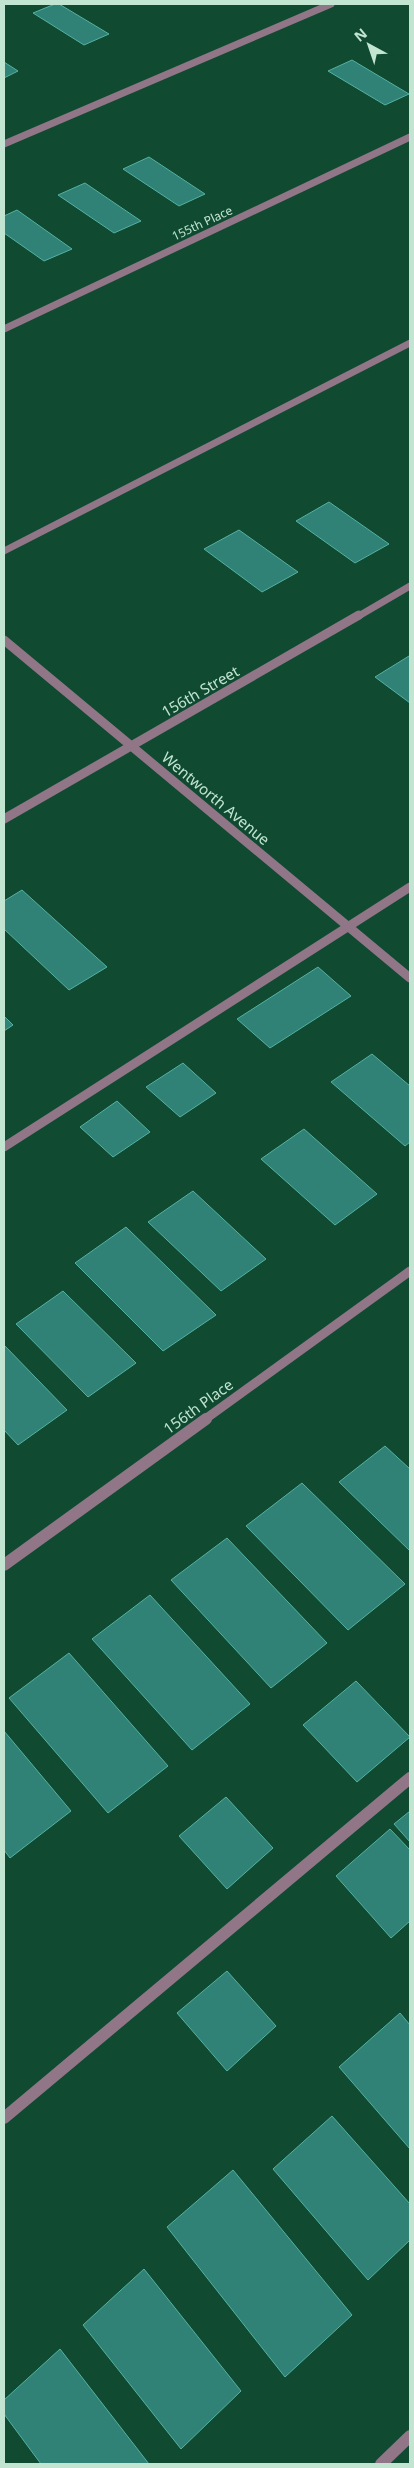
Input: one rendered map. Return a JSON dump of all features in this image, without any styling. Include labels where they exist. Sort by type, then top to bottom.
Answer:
[{"type":"street","points":[[4,144],[331,4]]},
{"type":"street","name":"155th Place","points":[[4,329],[410,137]]},
{"type":"street","points":[[4,552],[410,343]]},
{"type":"street","name":"156th Street","points":[[4,819],[410,586]]},
{"type":"street","name":"Wentworth Avenue","points":[[4,640],[410,978]]},
{"type":"street","points":[[4,1147],[410,886]]},
{"type":"street","name":"156th Place","points":[[4,1565],[410,1271]]},
{"type":"street","points":[[4,2118],[410,1778]]},
{"type":"street","points":[[381,2464],[410,2436]]},
{"type":"building","points":[[59,4],[109,34],[84,45],[33,13]]},
{"type":"building","points":[[352,60],[409,94],[385,105],[328,71]]},
{"type":"building","points":[[4,62],[18,71],[4,78]]},
{"type":"building","points":[[149,157],[205,194],[179,206],[123,169]]},
{"type":"building","points":[[85,183],[141,221],[114,233],[58,195]]},
{"type":"building","points":[[17,210],[72,249],[44,261],[4,233],[4,216]]},
{"type":"building","points":[[329,502],[389,544],[355,563],[296,521]]},
{"type":"building","points":[[239,530],[298,572],[262,592],[204,549]]},
{"type":"building","points":[[410,656],[410,703],[375,677]]},
{"type":"building","points":[[22,890],[107,967],[69,990],[4,929],[4,901]]},
{"type":"building","points":[[318,967],[351,996],[270,1048],[237,1019]]},
{"type":"building","points":[[4,1016],[13,1025],[4,1031]]},
{"type":"building","points":[[372,1054],[410,1086],[410,1142],[405,1146],[331,1082]]},
{"type":"building","points":[[183,1063],[216,1093],[180,1117],[146,1087]]},
{"type":"building","points":[[117,1101],[150,1132],[113,1157],[80,1127]]},
{"type":"building","points":[[304,1129],[377,1194],[335,1225],[261,1159]]},
{"type":"building","points":[[193,1191],[266,1259],[221,1291],[148,1222]]},
{"type":"building","points":[[126,1227],[216,1315],[163,1351],[75,1263]]},
{"type":"building","points":[[63,1291],[136,1363],[88,1397],[16,1324]]},
{"type":"building","points":[[4,1345],[67,1410],[18,1445],[4,1430]]},
{"type":"building","points":[[385,1446],[410,1469],[410,1551],[339,1482]]},
{"type":"building","points":[[302,1483],[405,1584],[348,1630],[246,1526]]},
{"type":"building","points":[[227,1538],[327,1643],[271,1688],[171,1580]]},
{"type":"building","points":[[150,1595],[250,1704],[192,1750],[92,1639]]},
{"type":"building","points":[[69,1653],[168,1766],[108,1813],[9,1698]]},
{"type":"building","points":[[356,1681],[410,1737],[357,1782],[303,1725]]},
{"type":"building","points":[[4,1731],[71,1811],[10,1858],[4,1850]]},
{"type":"building","points":[[226,1797],[273,1848],[227,1889],[179,1836]]},
{"type":"building","points":[[410,1811],[410,1842],[394,1824]]},
{"type":"building","points":[[390,1829],[410,1850],[410,1921],[391,1938],[336,1876]]},
{"type":"building","points":[[227,1971],[276,2026],[227,2071],[177,2013]]},
{"type":"building","points":[[400,2013],[410,2025],[410,2149],[339,2067]]},
{"type":"building","points":[[332,2116],[410,2204],[410,2240],[368,2280],[273,2169]]},
{"type":"building","points":[[233,2170],[352,2315],[285,2377],[167,2227]]},
{"type":"building","points":[[144,2269],[241,2391],[181,2449],[83,2325]]},
{"type":"building","points":[[60,2349],[149,2464],[41,2464],[4,2414],[4,2400]]}]
